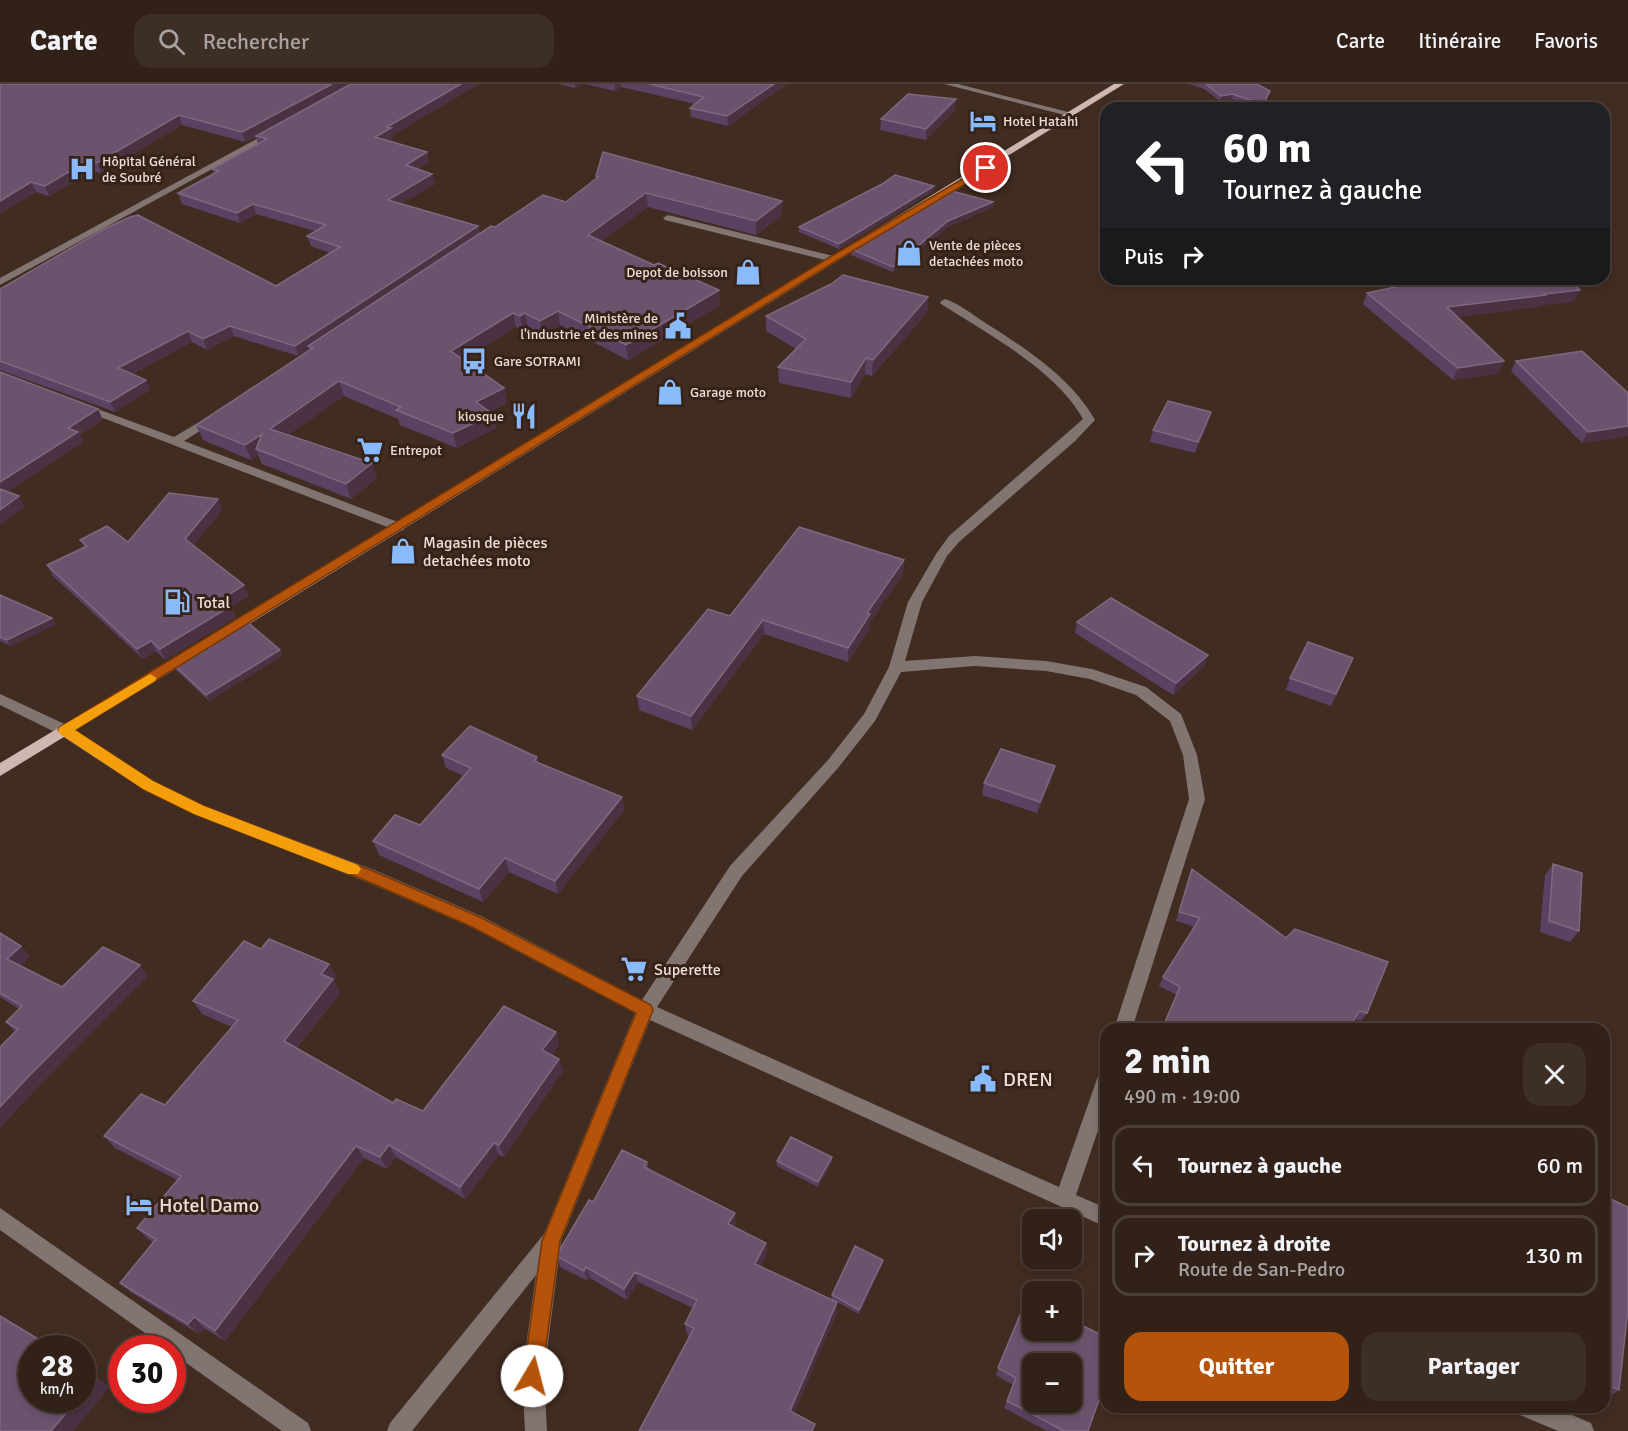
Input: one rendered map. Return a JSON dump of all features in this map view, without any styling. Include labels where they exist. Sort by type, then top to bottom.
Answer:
[{"type":"main road","points":[[217,638],[833,259],[1046,132],[1120,84]]},
{"type":"main road","points":[[0,770],[196,650]]},
{"type":"street","points":[[948,84],[1072,114]]},
{"type":"street","points":[[0,282],[280,130]]},
{"type":"street","points":[[668,218],[833,259]]},
{"type":"street","points":[[536,1431],[532,1376],[551,1241],[645,1010],[736,871],[833,765],[870,717],[896,667],[915,602],[942,554],[954,539],[1089,420],[1086,410],[1075,395],[1021,354],[945,302]]},
{"type":"street","points":[[65,400],[399,527]]},
{"type":"street","points":[[174,442],[222,413]]},
{"type":"street","points":[[896,667],[975,661],[1046,666],[1092,674],[1141,691],[1176,718],[1190,755],[1197,799],[1125,1023]]},
{"type":"street","points":[[0,699],[64,730],[148,785],[199,810],[368,875],[475,921],[645,1010],[1100,1215]]},
{"type":"street","points":[[1065,1198],[1100,1096]]},
{"type":"street","points":[[0,1218],[300,1431]]},
{"type":"street","points":[[398,1431],[551,1241]]},
{"type":"street","points":[[1542,1413],[1583,1431]]},
{"type":"building","name":"Hôpital Général de Soubré","points":[[0,84],[332,84],[242,132],[179,115],[97,163],[87,161],[45,186],[31,182],[0,201]]},
{"type":"building","points":[[351,84],[461,84],[387,127],[391,128],[375,137],[427,152],[406,165],[432,174],[388,200],[478,226],[295,346],[230,326],[203,339],[188,331],[118,368],[146,380],[110,402],[0,361],[0,289],[104,229],[130,217],[138,215],[276,286],[340,247],[307,236],[326,225],[253,204],[237,213],[178,193],[219,171],[212,169],[267,139],[256,136]]},
{"type":"building","points":[[649,84],[774,84],[727,116],[690,108],[704,97]]},
{"type":"building","points":[[1206,84],[1257,84],[1270,91],[1264,102],[1255,102],[1233,94],[1221,96]]},
{"type":"building","points":[[908,94],[956,99],[926,129],[881,119]]},
{"type":"building","points":[[603,152],[782,201],[756,221],[646,193],[588,235],[654,265],[658,263],[719,290],[626,345],[558,311],[540,321],[525,313],[520,316],[513,313],[451,351],[504,388],[476,402],[493,414],[453,433],[396,410],[401,407],[339,381],[270,429],[372,463],[346,484],[256,449],[262,434],[245,445],[196,425],[313,348],[308,346],[491,226],[495,227],[543,195],[566,202],[598,177],[596,176]]},
{"type":"building","points":[[895,175],[934,186],[839,244],[799,227],[882,184]]},
{"type":"building","points":[[948,190],[993,202],[948,221],[893,267],[851,249]]},
{"type":"building","points":[[843,275],[928,297],[873,360],[866,358],[851,382],[778,367],[806,339],[766,316],[831,284]]},
{"type":"building","points":[[1405,285],[1575,285],[1580,290],[1447,307],[1504,361],[1458,368],[1367,293]]},
{"type":"building","points":[[1582,351],[1628,393],[1628,426],[1588,432],[1516,361]]},
{"type":"building","points":[[0,372],[98,409],[68,428],[78,432],[0,482]]},
{"type":"building","points":[[1168,401],[1211,412],[1198,442],[1153,430]]},
{"type":"building","points":[[0,489],[19,496],[0,510]]},
{"type":"building","points":[[169,493],[218,499],[185,539],[244,585],[222,599],[231,606],[160,649],[151,641],[137,649],[47,565],[87,546],[80,540],[107,526],[128,542]]},
{"type":"building","points":[[799,527],[904,560],[867,613],[870,614],[848,648],[763,620],[691,716],[637,696],[708,609],[730,616]]},
{"type":"building","points":[[0,595],[52,618],[7,640],[0,637]]},
{"type":"building","points":[[1111,598],[1208,655],[1176,683],[1077,622]]},
{"type":"building","points":[[245,620],[280,650],[206,695],[173,664]]},
{"type":"building","points":[[1308,642],[1353,658],[1336,694],[1290,678]]},
{"type":"building","points":[[470,726],[537,757],[534,761],[622,797],[555,881],[505,858],[479,889],[373,841],[395,815],[420,825],[471,768],[442,755]]},
{"type":"building","points":[[1001,749],[1055,766],[1040,802],[984,783]]},
{"type":"building","points":[[1553,864],[1582,873],[1579,931],[1549,921]]},
{"type":"building","points":[[1192,869],[1286,938],[1295,929],[1388,962],[1367,1013],[1359,1011],[1352,1023],[1165,1023],[1180,987],[1163,977],[1200,918],[1179,912]]},
{"type":"building","points":[[0,933],[21,946],[7,959],[62,987],[103,947],[140,965],[0,1107],[0,1047],[18,1029],[6,1022],[22,1006],[0,993]]},
{"type":"building","points":[[269,939],[329,964],[321,974],[333,979],[284,1041],[393,1103],[396,1099],[423,1111],[504,1006],[556,1032],[542,1050],[559,1059],[499,1145],[494,1143],[460,1187],[389,1145],[380,1157],[356,1146],[215,1331],[194,1317],[188,1324],[120,1283],[156,1239],[137,1228],[181,1176],[104,1136],[141,1094],[165,1105],[238,1020],[193,1001],[244,941],[261,949]]},
{"type":"building","points":[[791,1137],[832,1157],[818,1182],[777,1161]]},
{"type":"building","points":[[622,1150],[647,1162],[644,1167],[735,1213],[728,1224],[766,1243],[755,1264],[837,1302],[790,1411],[815,1424],[812,1431],[639,1431],[694,1328],[685,1324],[697,1300],[635,1272],[624,1289],[586,1267],[584,1271],[556,1256],[589,1200],[593,1202]]},
{"type":"building","points":[[1610,1199],[1628,1207],[1628,1309],[1619,1390],[1610,1386]]},
{"type":"building","points":[[855,1246],[883,1260],[859,1310],[832,1295]]},
{"type":"building","points":[[1022,1310],[1022,1341],[1082,1341],[1082,1325],[1100,1334],[1100,1397],[1088,1431],[1064,1431],[1030,1413],[1082,1413],[1082,1353],[1022,1353],[1022,1409],[1007,1401],[1016,1378],[998,1368]]},
{"type":"building","points":[[0,1316],[31,1335],[18,1335],[18,1413],[66,1413],[51,1431],[0,1431]]},
{"type":"slow traffic","points":[[150,678],[64,730],[148,785],[199,810],[353,869]]},
{"type":"place","name":"Hotel Hatahi","points":[[983,121]]},
{"type":"place","name":"Hôpital Général de Soubré","points":[[82,169]]},
{"type":"place","name":"Vente de pièces detachées moto","points":[[909,253]]},
{"type":"place","name":"Depot de boisson","points":[[748,272]]},
{"type":"place","name":"Ministère de l'industrie et des mines","points":[[678,326]]},
{"type":"place","name":"Gare SOTRAMI","points":[[474,361]]},
{"type":"place","name":"Garage moto","points":[[670,392]]},
{"type":"place","name":"kiosque","points":[[524,416]]},
{"type":"place","name":"Entrepot","points":[[370,450]]},
{"type":"place","name":"Magasin de pièces detachées moto","points":[[403,551]]},
{"type":"place","name":"Total","points":[[177,602]]},
{"type":"place","name":"Superette","points":[[634,969]]},
{"type":"place","name":"DREN","points":[[983,1079]]},
{"type":"place","name":"Hotel Damo","points":[[139,1205]]},
{"type":"route","points":[[532,1376],[551,1241],[645,1010],[475,921],[368,875],[199,810],[148,785],[64,730],[399,527],[833,259],[986,168]]}]
